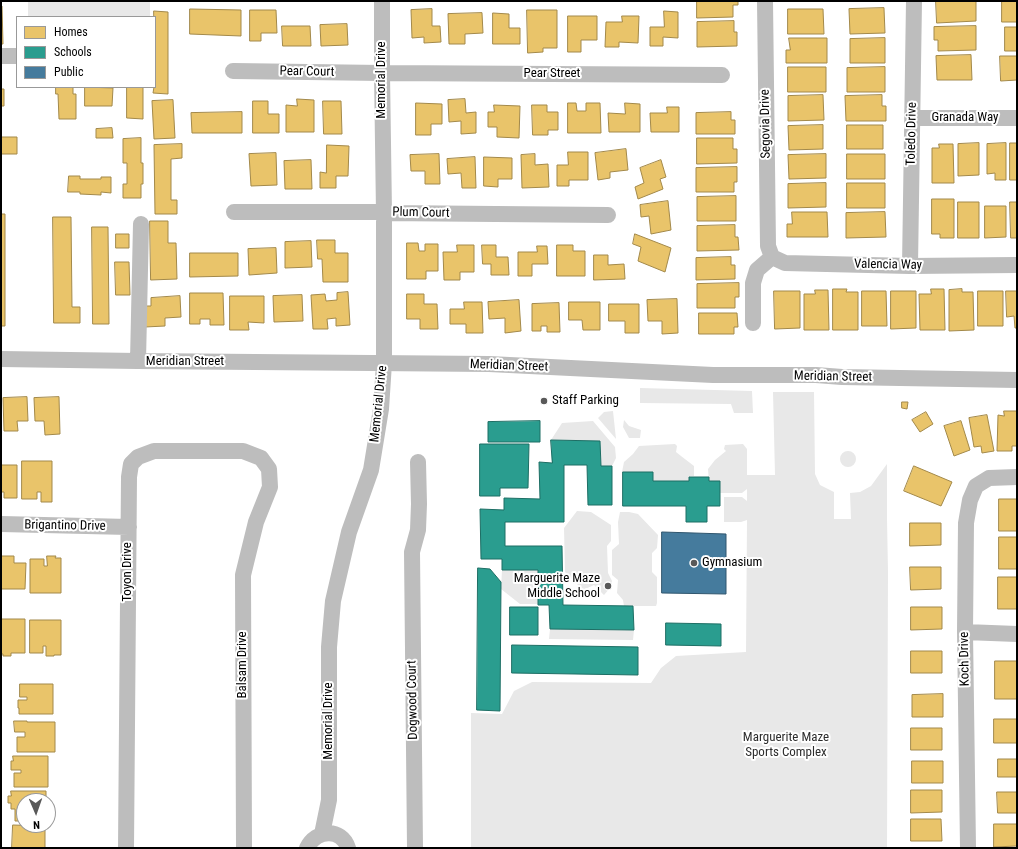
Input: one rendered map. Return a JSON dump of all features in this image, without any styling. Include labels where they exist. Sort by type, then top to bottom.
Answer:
[{"type":"street","name":"Memorial Drive","points":[[329,800],[329,647],[333,601],[349,532],[371,470],[381,409],[384,363],[382,1]]},
{"type":"street","name":"Segovia Drive","points":[[765,1],[770,252]]},
{"type":"street","name":"Toledo Drive","points":[[910,266],[914,1]]},
{"type":"street","points":[[1,56],[16,56]]},
{"type":"street","name":"Pear Court","points":[[233,71],[382,73]]},
{"type":"street","name":"Pear Street","points":[[382,73],[722,75]]},
{"type":"street","name":"Granada Way","points":[[913,118],[1017,118]]},
{"type":"street","name":"Plum Court","points":[[234,212],[608,215]]},
{"type":"street","points":[[138,361],[141,224]]},
{"type":"street","name":"Valencia Way","points":[[770,252],[785,263],[910,266],[1017,265]]},
{"type":"street","points":[[752,323],[753,283],[757,270],[770,252]]},
{"type":"street","name":"Meridian Street","points":[[1,359],[489,364],[713,375],[816,375],[842,377],[1017,380]]},
{"type":"street","name":"Toyon Drive","points":[[126,848],[129,477],[131,464],[138,457],[154,451],[244,451],[261,458],[269,469],[270,487]]},
{"type":"street","name":"Dogwood Court","points":[[415,848],[412,552],[418,530],[418,462]]},
{"type":"street","name":"Koch Drive","points":[[968,848],[965,632],[966,523],[970,500],[976,486],[989,478],[1017,477]]},
{"type":"street","name":"Balsam Drive","points":[[244,848],[243,575],[256,522],[270,487]]},
{"type":"street","name":"Brigantino Drive","points":[[1,524],[129,527]]},
{"type":"street","points":[[965,632],[1017,634]]},
{"type":"street","points":[[322,834],[329,800]]},
{"type":"street","points":[[329,800],[344,842]]},
{"type":"street","points":[[306,848],[316,837],[322,834],[329,833],[344,842]]},
{"type":"green space","points":[[28,1],[150,1],[150,16],[28,16]]},
{"type":"green space","points":[[640,388],[752,391],[753,413],[734,413],[731,404],[640,403]]},
{"type":"green space","name":"Marguerite Maze Sports Complex","points":[[773,392],[814,392],[815,474],[820,485],[834,492],[834,519],[851,519],[850,493],[860,492],[871,486],[887,464],[887,848],[471,848],[471,713],[502,714],[514,691],[532,682],[651,683],[661,668],[676,656],[746,652],[747,520],[741,522],[724,522],[724,497],[742,497],[747,501],[747,489],[742,493],[720,493],[720,481],[709,481],[708,469],[715,460],[726,451],[724,449],[725,445],[743,444],[747,449],[747,475],[775,475]]},
{"type":"green space","points":[[613,411],[616,439],[598,418],[604,412]]},
{"type":"green space","points":[[624,420],[629,426],[641,430],[640,438],[629,438],[623,427]]},
{"type":"green space","points":[[593,421],[615,447],[616,458],[612,466],[601,466],[600,441],[551,440],[562,423]]},
{"type":"green space","points":[[675,444],[677,446],[676,452],[694,466],[694,476],[690,476],[690,482],[653,481],[652,472],[622,472],[624,462],[639,446]]},
{"type":"green space","points":[[845,451],[851,451],[856,456],[854,465],[851,467],[845,467],[840,462],[840,456]]},
{"type":"green space","points":[[577,511],[591,512],[611,525],[611,541],[607,546],[608,573],[612,581],[610,588],[604,595],[594,585],[583,590],[565,572],[564,528]]},
{"type":"green space","points":[[620,512],[638,514],[658,535],[657,548],[652,553],[652,572],[657,577],[656,606],[624,606],[623,600],[617,593],[618,580],[612,575],[612,550],[619,544],[618,522]]},
{"type":"green space","points":[[502,570],[538,570],[538,604],[520,604],[501,589]]},
{"type":"green space","points":[[550,629],[634,630],[633,640],[549,639]]},
{"type":"building: Homes","points":[[697,1],[738,1],[738,5],[733,5],[733,17],[697,18]]},
{"type":"building: Homes","points":[[936,1],[976,1],[976,21],[937,23]]},
{"type":"building: Homes","points":[[1002,1],[1017,1],[1017,22],[1002,22]]},
{"type":"building: Homes","points":[[2,6],[3,44],[1,44]]},
{"type":"building: Homes","points":[[884,8],[885,33],[850,34],[849,9]]},
{"type":"building: Homes","points":[[190,9],[241,10],[241,36],[190,34]]},
{"type":"building: Homes","points":[[432,9],[432,26],[440,26],[441,42],[424,43],[424,37],[412,38],[411,10]]},
{"type":"building: Homes","points":[[788,9],[823,9],[824,34],[788,34]]},
{"type":"building: Homes","points":[[250,10],[276,10],[277,33],[261,33],[261,41],[250,41]]},
{"type":"building: Homes","points":[[527,10],[557,10],[557,48],[543,48],[543,52],[528,53]]},
{"type":"building: Homes","points":[[154,11],[168,12],[168,94],[153,93],[154,88],[156,88],[156,16],[154,16]]},
{"type":"building: Homes","points":[[664,11],[678,12],[678,38],[663,37],[663,46],[650,46],[650,27],[664,27]]},
{"type":"building: Homes","points":[[482,13],[483,33],[465,34],[465,44],[449,44],[448,14]]},
{"type":"building: Homes","points":[[493,13],[509,14],[509,28],[520,28],[520,44],[493,44]]},
{"type":"building: Homes","points":[[568,16],[597,16],[597,40],[581,40],[581,52],[568,52]]},
{"type":"building: Homes","points":[[622,16],[639,16],[638,43],[619,42],[619,47],[605,47],[606,22],[622,22]]},
{"type":"building: Homes","points":[[734,21],[734,32],[737,32],[737,46],[697,47],[697,22]]},
{"type":"building: Homes","points":[[347,24],[348,45],[321,46],[320,25]]},
{"type":"building: Homes","points":[[282,26],[310,26],[311,46],[283,46]]},
{"type":"building: Homes","points":[[976,26],[976,50],[938,51],[938,40],[934,40],[934,27]]},
{"type":"building: Homes","points":[[1005,27],[1017,27],[1017,51],[1005,51]]},
{"type":"building: Homes","points":[[789,38],[827,38],[827,63],[786,63],[786,50],[790,50]]},
{"type":"building: Homes","points":[[885,38],[885,63],[850,63],[850,39]]},
{"type":"building: Homes","points":[[971,55],[972,80],[937,80],[936,56]]},
{"type":"building: Homes","points":[[1000,56],[1017,56],[1017,80],[1001,81]]},
{"type":"building: Homes","points":[[788,67],[826,67],[826,92],[788,92]]},
{"type":"building: Homes","points":[[885,67],[885,92],[847,92],[847,68]]},
{"type":"building: Homes","points":[[56,88],[73,88],[73,94],[76,94],[76,119],[59,119],[58,94],[56,94]]},
{"type":"building: Homes","points":[[85,88],[113,88],[112,106],[85,106]]},
{"type":"building: Homes","points":[[127,88],[143,88],[143,119],[127,118]]},
{"type":"building: Homes","points":[[1,89],[4,89],[4,106],[1,106]]},
{"type":"building: Homes","points":[[823,95],[824,120],[788,121],[788,96]]},
{"type":"building: Homes","points":[[882,95],[882,106],[886,106],[886,121],[846,121],[845,96]]},
{"type":"building: Homes","points":[[297,99],[314,100],[314,132],[286,132],[286,105],[297,106]]},
{"type":"building: Homes","points":[[465,99],[466,113],[476,112],[476,133],[461,134],[461,121],[449,122],[448,100]]},
{"type":"building: Homes","points":[[173,100],[175,138],[154,139],[152,101]]},
{"type":"building: Homes","points":[[253,101],[268,101],[268,114],[279,114],[279,133],[253,133]]},
{"type":"building: Homes","points":[[323,101],[341,101],[342,134],[324,134]]},
{"type":"building: Homes","points":[[416,103],[442,104],[442,124],[431,124],[431,135],[416,135]]},
{"type":"building: Homes","points":[[568,103],[576,103],[577,111],[586,111],[586,103],[600,103],[601,133],[568,133]]},
{"type":"building: Homes","points":[[625,103],[640,104],[640,132],[609,132],[608,113],[625,114]]},
{"type":"building: Homes","points":[[494,105],[520,106],[519,138],[497,137],[497,127],[488,127],[488,112],[494,112]]},
{"type":"building: Homes","points":[[532,105],[547,105],[547,112],[558,112],[558,130],[548,130],[548,135],[533,135]]},
{"type":"building: Homes","points":[[667,107],[679,107],[679,132],[651,132],[650,113],[667,113]]},
{"type":"building: Homes","points":[[242,112],[242,133],[192,133],[191,113]]},
{"type":"building: Homes","points":[[731,112],[731,120],[735,120],[735,134],[696,134],[696,113]]},
{"type":"building: Homes","points":[[823,125],[823,149],[789,150],[788,126]]},
{"type":"building: Homes","points":[[847,125],[883,125],[883,149],[847,149]]},
{"type":"building: Homes","points":[[112,128],[113,138],[96,138],[96,129]]},
{"type":"building: Homes","points":[[1,137],[17,137],[17,154],[1,154]]},
{"type":"building: Homes","points":[[141,138],[143,184],[141,184],[141,198],[123,198],[123,184],[127,184],[127,163],[123,163],[123,139]]},
{"type":"building: Homes","points":[[697,138],[733,138],[733,149],[737,149],[737,163],[697,164]]},
{"type":"building: Homes","points":[[979,143],[979,175],[958,176],[958,144]]},
{"type":"building: Homes","points":[[1006,143],[1006,180],[995,180],[995,173],[987,174],[987,144]]},
{"type":"building: Homes","points":[[1010,143],[1017,143],[1017,180],[1010,180]]},
{"type":"building: Homes","points":[[182,144],[182,158],[171,159],[171,200],[177,200],[177,214],[155,214],[154,145]]},
{"type":"building: Homes","points":[[939,144],[953,144],[954,183],[932,183],[932,148],[939,148]]},
{"type":"building: Homes","points":[[327,145],[349,146],[348,176],[336,176],[336,188],[320,188],[320,172],[326,173]]},
{"type":"building: Homes","points":[[626,149],[628,170],[610,172],[610,178],[598,180],[595,153]]},
{"type":"building: Homes","points":[[568,152],[588,152],[588,180],[569,180],[569,186],[557,186],[557,165],[568,165]]},
{"type":"building: Homes","points":[[276,153],[277,185],[251,186],[249,154]]},
{"type":"building: Homes","points":[[439,154],[440,184],[425,184],[425,171],[411,171],[410,155]]},
{"type":"building: Homes","points":[[535,154],[535,165],[548,164],[549,187],[522,188],[521,155]]},
{"type":"building: Homes","points":[[826,154],[826,178],[789,179],[788,155]]},
{"type":"building: Homes","points":[[847,154],[885,154],[885,179],[847,179]]},
{"type":"building: Homes","points":[[475,157],[476,188],[462,188],[461,173],[448,174],[447,159]]},
{"type":"building: Homes","points":[[484,157],[512,158],[512,179],[498,179],[498,187],[484,186]]},
{"type":"building: Homes","points":[[311,160],[312,189],[285,189],[284,161]]},
{"type":"building: Homes","points":[[661,160],[666,177],[660,179],[663,189],[638,199],[635,187],[644,183],[640,168]]},
{"type":"building: Homes","points":[[737,167],[737,182],[734,182],[734,192],[696,192],[696,168]]},
{"type":"building: Homes","points":[[69,176],[80,176],[80,179],[101,179],[101,177],[111,177],[111,193],[101,192],[101,195],[68,192]]},
{"type":"building: Homes","points":[[826,183],[826,207],[788,208],[788,184]]},
{"type":"building: Homes","points":[[847,183],[885,183],[885,208],[847,208]]},
{"type":"building: Homes","points":[[736,196],[736,221],[697,221],[697,197]]},
{"type":"building: Homes","points":[[932,199],[954,199],[954,238],[940,238],[940,234],[932,234]]},
{"type":"building: Homes","points":[[668,201],[671,230],[651,234],[649,216],[641,217],[640,205]]},
{"type":"building: Homes","points":[[958,202],[979,202],[979,238],[958,238]]},
{"type":"building: Homes","points":[[1010,202],[1017,202],[1017,238],[1011,238]]},
{"type":"building: Homes","points":[[985,206],[1006,206],[1006,237],[985,238]]},
{"type":"building: Homes","points":[[792,212],[827,212],[828,237],[787,237],[787,224],[792,224]]},
{"type":"building: Homes","points":[[885,212],[886,237],[846,238],[846,213]]},
{"type":"building: Homes","points":[[1,214],[5,214],[5,326],[1,326]]},
{"type":"building: Homes","points":[[53,217],[71,217],[72,307],[80,307],[80,323],[54,323]]},
{"type":"building: Homes","points":[[150,221],[168,221],[168,243],[176,243],[177,279],[151,280]]},
{"type":"building: Homes","points":[[735,225],[735,237],[738,237],[739,250],[697,251],[697,226]]},
{"type":"building: Homes","points":[[92,227],[108,227],[109,324],[93,324]]},
{"type":"building: Homes","points":[[116,234],[129,234],[129,248],[116,248]]},
{"type":"building: Homes","points":[[635,234],[671,248],[665,272],[638,261],[641,247],[633,244]]},
{"type":"building: Homes","points":[[317,240],[335,240],[335,253],[348,253],[348,282],[323,282],[322,259],[318,259]]},
{"type":"building: Homes","points":[[311,241],[312,267],[285,268],[285,242]]},
{"type":"building: Homes","points":[[407,243],[418,243],[419,251],[425,251],[425,244],[438,244],[438,271],[426,271],[426,279],[407,279]]},
{"type":"building: Homes","points":[[457,245],[474,245],[474,272],[460,272],[460,280],[444,280],[443,252],[457,252]]},
{"type":"building: Homes","points":[[482,245],[496,245],[496,257],[508,257],[509,275],[491,275],[491,264],[483,264]]},
{"type":"building: Homes","points":[[557,245],[573,245],[573,251],[585,251],[585,276],[557,276]]},
{"type":"building: Homes","points":[[537,246],[547,246],[548,264],[532,264],[532,276],[518,276],[518,252],[537,252]]},
{"type":"building: Homes","points":[[276,248],[277,273],[249,275],[248,249]]},
{"type":"building: Homes","points":[[190,253],[238,253],[238,276],[190,277]]},
{"type":"building: Homes","points":[[594,255],[608,255],[608,265],[624,264],[625,279],[594,280]]},
{"type":"building: Homes","points":[[731,257],[731,265],[735,265],[735,279],[696,280],[696,258]]},
{"type":"building: Homes","points":[[115,262],[129,262],[130,295],[116,295]]},
{"type":"building: Homes","points":[[739,283],[739,297],[735,297],[735,308],[697,308],[697,284]]},
{"type":"building: Homes","points":[[833,289],[847,289],[846,292],[858,292],[858,330],[833,330]]},
{"type":"building: Homes","points":[[931,289],[944,289],[945,330],[920,330],[919,294],[931,294]]},
{"type":"building: Homes","points":[[962,289],[962,292],[973,292],[974,330],[949,331],[949,290]]},
{"type":"building: Homes","points":[[815,290],[828,290],[829,330],[804,330],[804,294],[815,294]]},
{"type":"building: Homes","points":[[774,291],[800,291],[800,328],[775,329]]},
{"type":"building: Homes","points":[[862,291],[886,291],[887,326],[862,326]]},
{"type":"building: Homes","points":[[891,291],[916,291],[916,328],[891,329]]},
{"type":"building: Homes","points":[[978,291],[1003,291],[1003,326],[978,326]]},
{"type":"building: Homes","points":[[1006,291],[1017,291],[1017,328],[1015,328],[1014,316],[1007,317]]},
{"type":"building: Homes","points":[[348,292],[350,325],[336,326],[336,318],[327,319],[328,329],[313,329],[311,295],[325,294],[326,301],[337,300],[337,293]]},
{"type":"building: Homes","points":[[190,293],[223,293],[224,325],[210,325],[210,319],[200,319],[200,324],[190,324]]},
{"type":"building: Homes","points":[[407,294],[424,294],[424,304],[437,304],[438,329],[420,329],[420,319],[407,319]]},
{"type":"building: Homes","points":[[302,295],[303,321],[274,322],[273,296]]},
{"type":"building: Homes","points":[[180,296],[181,317],[165,318],[165,326],[145,327],[144,306],[151,306],[151,298]]},
{"type":"building: Homes","points":[[230,296],[264,296],[264,323],[248,322],[249,330],[230,330]]},
{"type":"building: Homes","points":[[677,299],[678,333],[662,334],[662,321],[648,321],[647,300]]},
{"type":"building: Homes","points":[[519,300],[521,331],[505,333],[505,318],[489,319],[488,302]]},
{"type":"building: Homes","points":[[464,302],[482,302],[483,333],[466,333],[466,324],[450,324],[450,309],[464,309]]},
{"type":"building: Homes","points":[[569,302],[600,302],[600,330],[583,330],[582,320],[569,320]]},
{"type":"building: Homes","points":[[559,303],[560,332],[547,332],[547,326],[541,326],[541,331],[532,331],[532,304]]},
{"type":"building: Homes","points":[[609,304],[639,304],[639,333],[625,333],[625,321],[609,321]]},
{"type":"building: Homes","points":[[699,313],[737,313],[738,327],[734,327],[734,334],[699,334]]},
{"type":"building: Homes","points":[[27,397],[28,421],[17,421],[18,431],[4,431],[3,398]]},
{"type":"building: Homes","points":[[59,397],[60,434],[45,435],[44,421],[35,421],[34,398]]},
{"type":"building: Homes","points":[[902,402],[908,402],[907,409],[902,408]]},
{"type":"building: Homes","points":[[1004,411],[1017,411],[1017,446],[1012,446],[1012,451],[997,451],[998,415],[1004,416]]},
{"type":"building: Homes","points":[[926,412],[933,424],[920,432],[912,420]]},
{"type":"building: Homes","points":[[987,415],[994,451],[982,453],[981,446],[974,447],[969,418]]},
{"type":"building: Homes","points":[[961,421],[970,450],[954,456],[944,426]]},
{"type":"building: Homes","points":[[22,461],[52,461],[52,502],[41,502],[41,492],[37,492],[37,499],[22,499]]},
{"type":"building: Homes","points":[[1,465],[17,465],[17,498],[4,498],[4,492],[1,492]]},
{"type":"building: Homes","points":[[914,466],[952,482],[941,506],[904,491]]},
{"type":"building: Homes","points":[[999,499],[1017,499],[1017,531],[999,531]]},
{"type":"building: Homes","points":[[910,523],[941,523],[941,545],[910,546]]},
{"type":"building: Homes","points":[[999,537],[1017,537],[1017,569],[999,569]]},
{"type":"building: Homes","points":[[1,556],[14,556],[14,563],[26,563],[25,589],[1,589]]},
{"type":"building: Homes","points":[[47,556],[56,556],[55,558],[61,558],[61,593],[30,593],[30,559],[44,559],[44,566],[47,566]]},
{"type":"building: Homes","points":[[910,567],[941,567],[941,589],[911,590]]},
{"type":"building: Homes","points":[[998,577],[1017,577],[1017,609],[998,609]]},
{"type":"building: Homes","points":[[911,607],[942,607],[942,629],[911,630]]},
{"type":"building: Homes","points":[[1,619],[25,619],[25,653],[11,653],[11,656],[3,656],[3,654],[1,654]]},
{"type":"building: Homes","points":[[30,620],[61,620],[61,655],[46,656],[46,646],[43,646],[43,653],[30,653]]},
{"type":"building: Homes","points":[[911,651],[942,651],[942,673],[911,673]]},
{"type":"building: Homes","points":[[995,661],[1017,661],[1017,699],[995,699]]},
{"type":"building: Homes","points":[[20,684],[53,684],[53,714],[19,714],[18,700],[27,700],[27,697],[20,697]]},
{"type":"building: Homes","points":[[943,694],[943,717],[912,717],[912,695]]},
{"type":"building: Homes","points":[[994,719],[1017,719],[1017,743],[994,743]]},
{"type":"building: Homes","points":[[14,721],[55,722],[55,752],[17,752],[17,737],[25,737],[25,732],[15,732]]},
{"type":"building: Homes","points":[[911,728],[942,728],[942,750],[911,750]]},
{"type":"building: Homes","points":[[13,756],[48,756],[48,787],[14,787],[14,773],[21,773],[21,770],[11,770],[11,761],[13,761]]},
{"type":"building: Homes","points":[[998,759],[1017,759],[1017,777],[998,777]]},
{"type":"building: Homes","points":[[912,761],[943,761],[943,783],[912,783]]},
{"type":"building: Homes","points":[[911,790],[942,790],[942,812],[911,813]]},
{"type":"building: Homes","points":[[11,791],[46,791],[46,793],[16,793],[16,821],[15,809],[11,809],[11,803],[8,803],[8,796],[11,796]]},
{"type":"building: Homes","points":[[997,792],[1017,792],[1017,813],[998,813]]},
{"type":"building: Homes","points":[[911,819],[941,819],[942,841],[911,841]]},
{"type":"building: Homes","points":[[994,824],[1017,824],[1017,846],[994,847]]},
{"type":"building: Homes","points":[[13,825],[16,825],[16,833],[45,833],[45,848],[12,848]]},
{"type":"building: Schools","points":[[540,421],[540,442],[488,442],[488,422]]},
{"type":"building: Schools","points":[[551,440],[600,441],[601,466],[612,466],[612,505],[588,505],[587,465],[564,465],[564,522],[505,522],[505,546],[562,546],[563,605],[633,606],[634,630],[550,629],[549,605],[538,605],[538,570],[502,570],[502,559],[481,559],[480,509],[504,510],[504,498],[540,499],[539,462],[552,463]]},
{"type":"building: Schools","points":[[480,444],[529,444],[528,488],[500,488],[500,496],[480,496]]},
{"type":"building: Schools","points":[[623,472],[653,472],[653,481],[689,481],[689,477],[709,477],[709,481],[720,481],[720,506],[707,506],[707,522],[686,522],[686,506],[623,506]]},
{"type":"building: Schools","points":[[478,568],[490,569],[501,582],[500,711],[477,710]]},
{"type":"building: Schools","points":[[510,607],[538,607],[538,635],[510,635]]},
{"type":"building: Schools","points":[[666,623],[721,624],[721,646],[666,645]]},
{"type":"building: Schools","points":[[512,645],[638,647],[638,675],[512,673]]},
{"type":"building: Public","name":"Gymnasium","points":[[662,532],[726,534],[726,594],[662,593]]},
{"type":"place","name":"Staff Parking","points":[[544,401]]},
{"type":"place","name":"Gymnasium","points":[[694,563]]},
{"type":"place","name":"Marguerite Maze Middle School","points":[[608,586]]}]
